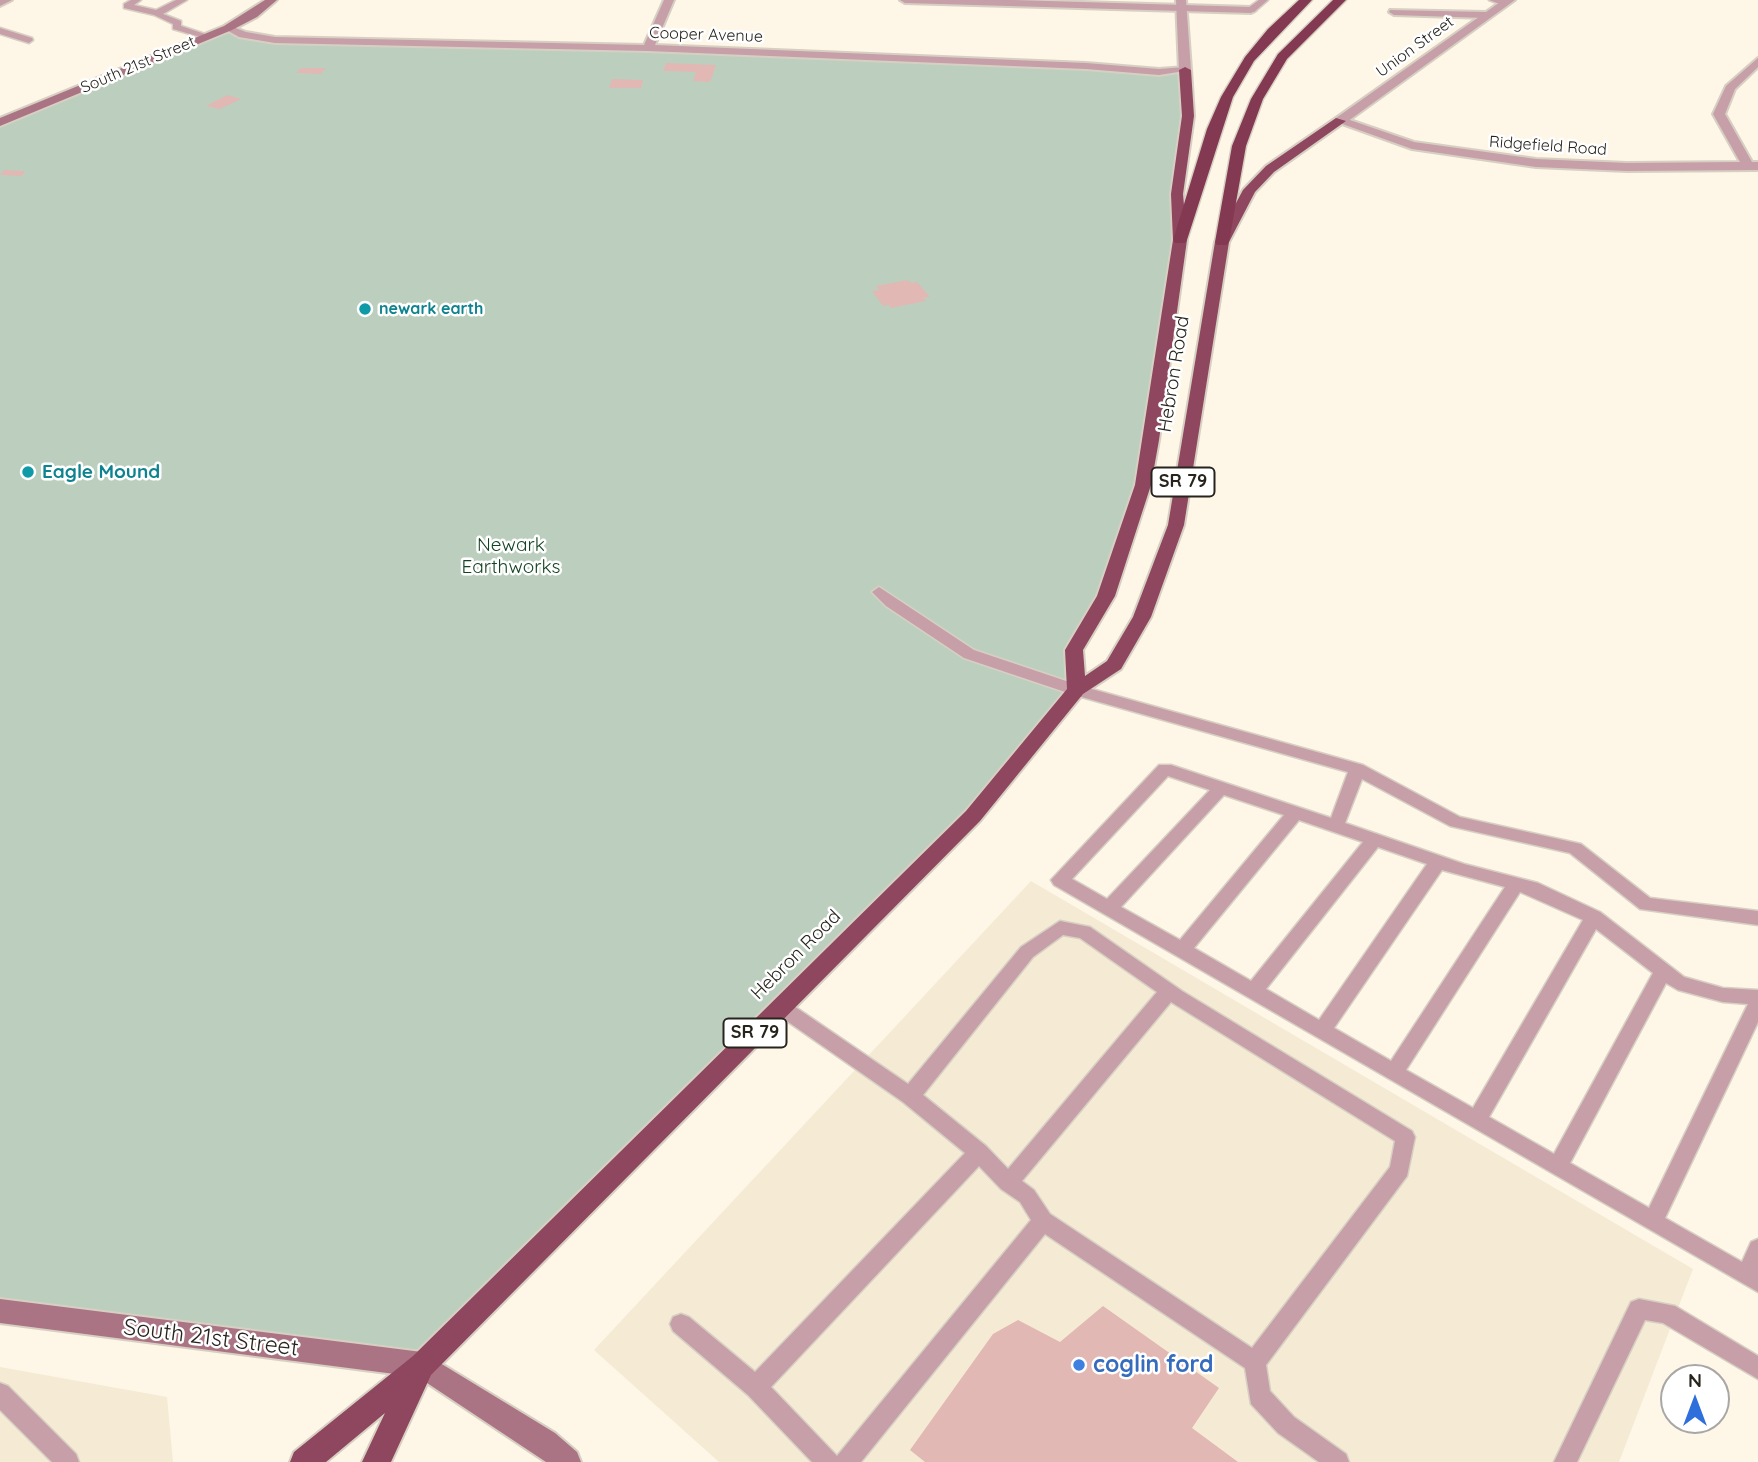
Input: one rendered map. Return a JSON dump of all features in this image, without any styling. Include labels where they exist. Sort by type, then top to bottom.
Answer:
[{"type":"highway","name":"SR 79","points":[[1180,240],[1214,129],[1227,97],[1264,41],[1306,0]]},
{"type":"highway","name":"SR 79","points":[[1222,242],[1239,146],[1257,99],[1282,57],[1306,30],[1340,0]]},
{"type":"highway","points":[[1180,240],[1177,194],[1188,116],[1185,70]]},
{"type":"highway","name":"Hebron Road","points":[[304,1462],[422,1365],[973,816],[1076,690],[1114,665],[1142,617],[1176,525],[1222,242],[1249,190],[1270,169],[1340,121]]},
{"type":"highway","name":"Hebron Road","points":[[1076,690],[1074,650],[1106,596],[1143,485],[1180,240]]},
{"type":"highway","name":"Hebron Road","points":[[376,1462],[422,1365]]},
{"type":"main road","name":"South 21st Street","points":[[0,122],[228,28],[253,15],[272,0]]},
{"type":"main road","name":"South 21st Street","points":[[0,1311],[422,1365]]},
{"type":"main road","points":[[422,1365],[545,1443],[567,1462]]},
{"type":"street","points":[[0,3],[7,0]]},
{"type":"street","points":[[648,48],[668,0]]},
{"type":"street","points":[[905,0],[1182,4],[1251,10]]},
{"type":"street","name":"Union Street","points":[[1340,121],[1503,1]]},
{"type":"street","points":[[1182,4],[1185,70]]},
{"type":"street","points":[[1394,12],[1486,15]]},
{"type":"street","name":"Cooper Avenue","points":[[228,28],[243,35],[275,40],[648,48],[1059,65],[1159,72],[1185,70]]},
{"type":"street","points":[[1753,166],[1719,114],[1730,88],[1758,61]]},
{"type":"street","name":"Ridgefield Road","points":[[1340,121],[1412,145],[1536,163],[1627,167],[1753,166]]},
{"type":"lane","points":[[136,0],[127,7],[157,13],[178,23],[176,27],[207,36]]},
{"type":"lane","points":[[157,13],[183,0]]},
{"type":"lane","points":[[1251,10],[1264,0]]},
{"type":"lane","points":[[0,31],[29,40]]},
{"type":"lane","points":[[879,592],[891,603],[969,654],[1076,690],[1357,769],[1456,822],[1575,848],[1646,904],[1758,918]]},
{"type":"lane","points":[[1758,997],[1723,995],[1678,983],[1594,917],[1516,884],[1438,862],[1165,769],[1060,880],[1752,1279],[1758,1249]]},
{"type":"lane","points":[[1336,826],[1357,769]]},
{"type":"lane","points":[[1109,908],[1221,788]]},
{"type":"lane","points":[[1181,950],[1296,812]]},
{"type":"lane","points":[[1254,991],[1375,839]]},
{"type":"lane","points":[[1322,1030],[1438,862]]},
{"type":"lane","points":[[1395,1073],[1516,884]]},
{"type":"lane","points":[[1477,1120],[1594,917]]},
{"type":"lane","points":[[910,1096],[1027,952],[1060,928],[1084,932],[1169,991],[1405,1137],[1400,1170],[1255,1363],[1259,1396],[1286,1425],[1338,1462]]},
{"type":"lane","points":[[1558,1167],[1663,971]]},
{"type":"lane","points":[[1008,1183],[1169,991]]},
{"type":"lane","points":[[1653,1222],[1758,1003]]},
{"type":"lane","points":[[781,1007],[910,1096],[979,1152],[1008,1183],[1027,1196],[1044,1222],[1255,1363]]},
{"type":"lane","points":[[756,1387],[979,1152]]},
{"type":"lane","points":[[846,1462],[1044,1222]]},
{"type":"lane","points":[[1565,1462],[1639,1309],[1667,1313],[1758,1368]]},
{"type":"lane","points":[[681,1324],[756,1387],[828,1462]]},
{"type":"lane","points":[[0,1394],[68,1462]]},
{"type":"shaded area","points":[[1031,881],[1693,1269],[1619,1462],[719,1462],[594,1350]]},
{"type":"shaded area","points":[[0,1367],[167,1397],[173,1462],[0,1462]]},
{"type":"green space","name":"Newark Earthworks","points":[[228,28],[275,40],[648,48],[1185,70],[1180,240],[1128,533],[1074,650],[1076,690],[973,816],[422,1365],[0,1311],[0,123]]},
{"type":"building","points":[[666,63],[716,65],[710,82],[693,81],[696,72],[663,71]]},
{"type":"building","points":[[301,68],[326,68],[320,74],[296,73]]},
{"type":"building","points":[[612,79],[643,80],[641,88],[609,88]]},
{"type":"building","points":[[227,95],[241,99],[220,109],[206,106]]},
{"type":"building","points":[[4,170],[25,171],[22,176],[0,175]]},
{"type":"building","points":[[908,280],[911,283],[917,282],[930,297],[923,298],[926,301],[891,308],[889,305],[883,306],[872,291],[879,290],[876,286]]},
{"type":"building","name":"coglin ford","points":[[1103,1306],[1219,1388],[1192,1428],[1238,1462],[925,1462],[910,1450],[993,1334],[1018,1320],[1060,1342]]},
{"type":"place","name":"newark earth","points":[[365,309]]},
{"type":"place","name":"Eagle Mound","points":[[28,472]]},
{"type":"place","name":"coglin ford","points":[[1079,1365]]}]
